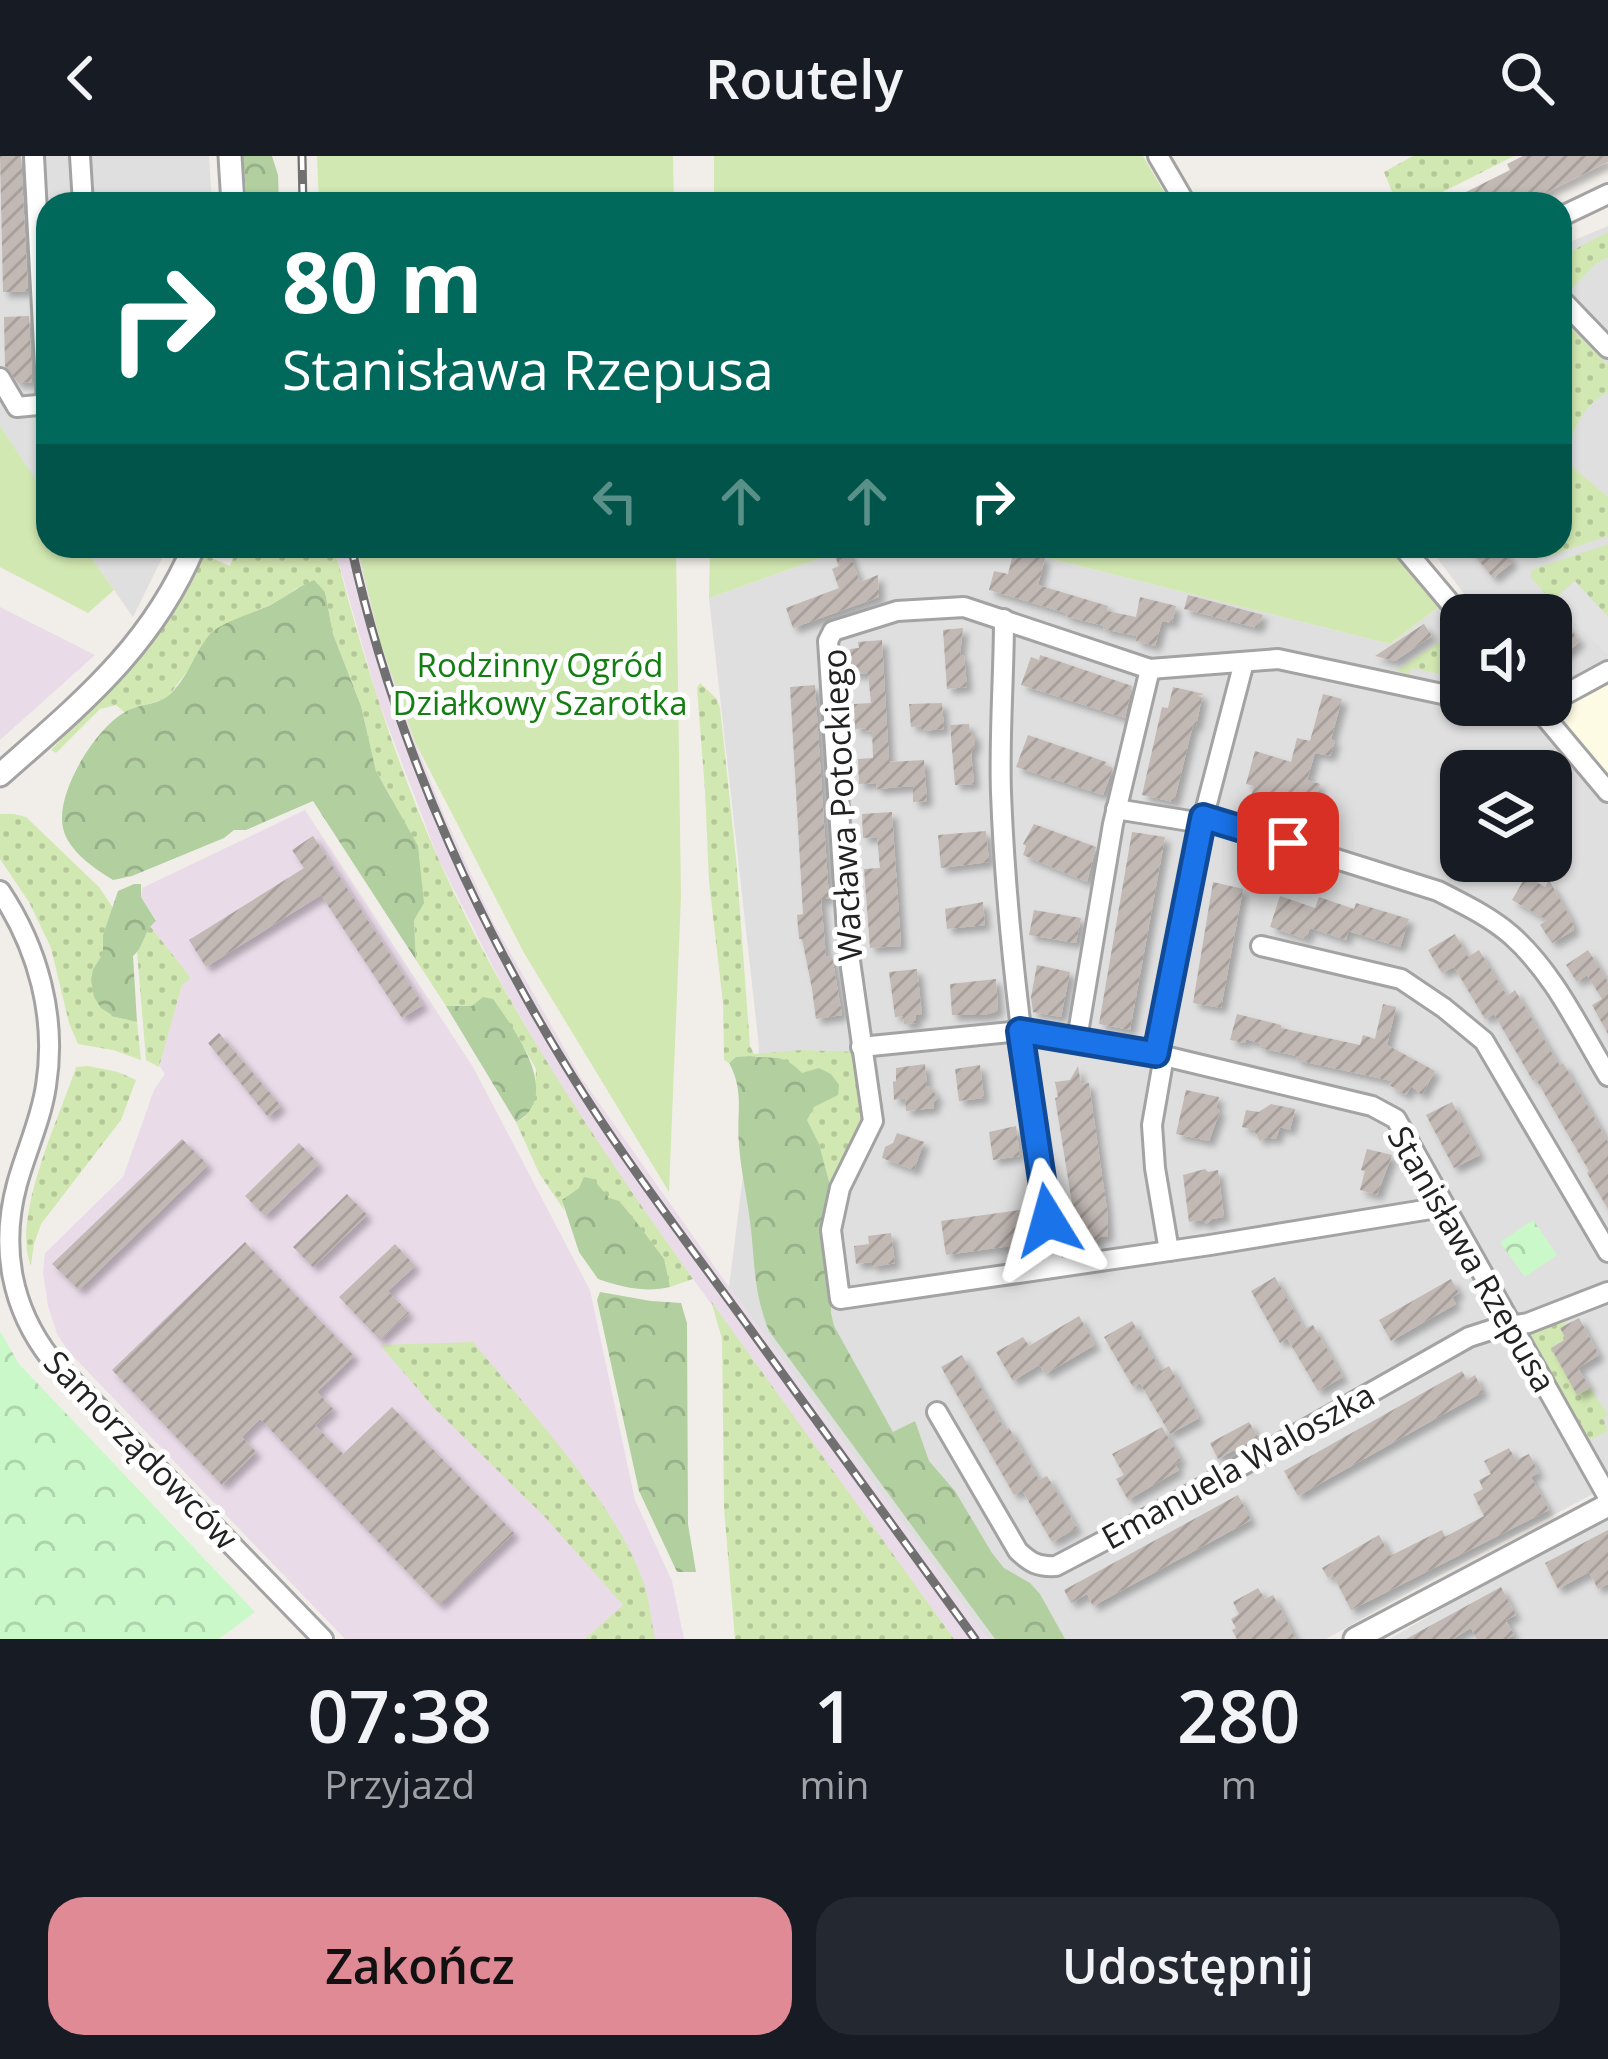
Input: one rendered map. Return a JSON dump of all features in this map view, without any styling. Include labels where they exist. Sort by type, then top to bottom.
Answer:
[{"type":"street","points":[[34,156],[36,194]]},
{"type":"street","points":[[80,156],[82,192]]},
{"type":"street","points":[[230,156],[232,192]]},
{"type":"street","points":[[1158,156],[1179,192]]},
{"type":"street","points":[[1572,211],[1608,194]]},
{"type":"street","points":[[1572,310],[1608,348]]},
{"type":"street","points":[[0,378],[17,407],[36,405]]},
{"type":"street","points":[[0,775],[133,649],[164,606],[188,558]]},
{"type":"street","points":[[1412,558],[1442,594]]},
{"type":"street","name":"Wacława Potockiego","points":[[1054,1267],[840,1299],[831,1230],[840,1187],[873,1121],[848,947],[828,640],[833,631],[897,610],[964,607],[1150,669]]},
{"type":"street","points":[[1004,619],[1001,788],[1020,1031],[1054,1267],[1443,1207]]},
{"type":"street","points":[[1077,1039],[1116,809],[1150,669],[1278,659],[1440,694]]},
{"type":"street","points":[[1169,1251],[1152,1125],[1160,1055],[1203,820],[1244,662]]},
{"type":"street","points":[[1572,690],[1608,671]]},
{"type":"street","points":[[1559,726],[1608,792]]},
{"type":"street","points":[[1116,809],[1203,820],[1438,891],[1473,908],[1512,936],[1550,980],[1608,1076]]},
{"type":"street","name":"Samorządowców","points":[[0,891],[34,957],[49,1031],[41,1111],[15,1188],[7,1233],[13,1284],[24,1317],[51,1359],[323,1639]]},
{"type":"street","points":[[1261,946],[1401,980],[1484,1041],[1608,1252]]},
{"type":"street","name":"Stanisława Rzepusa","points":[[861,1047],[1020,1031],[1160,1055],[1372,1106],[1396,1119],[1608,1501]]},
{"type":"street","name":"Emanuela Waloszka","points":[[937,1412],[1018,1551],[1032,1564],[1056,1567],[1469,1337],[1528,1323],[1608,1292]]},
{"type":"street","points":[[1354,1639],[1608,1501]]},
{"type":"shaded area","points":[[0,156],[209,156],[211,192],[36,192],[36,480],[0,426]]},
{"type":"shaded area","points":[[1608,226],[1608,682],[1572,702],[1572,594],[1464,594],[1437,558],[1572,558],[1572,241]]},
{"type":"shaded area","points":[[91,558],[162,558],[133,617]]},
{"type":"shaded area","points":[[337,558],[360,558],[380,641],[445,817],[493,922],[580,1076],[987,1639],[954,1639],[625,1185],[501,983],[438,858],[378,700]]},
{"type":"shaded area","points":[[821,558],[1048,558],[1390,644],[1440,606],[1440,726],[1542,726],[1562,750],[1440,750],[1440,882],[1572,882],[1572,762],[1608,805],[1608,1486],[1326,1639],[987,1639],[729,1287],[759,1047],[709,598]]},
{"type":"shaded area","points":[[1575,581],[1608,617],[1608,655],[1572,620],[1572,594],[1560,594]]},
{"type":"shaded area","points":[[0,607],[95,655],[0,740]]},
{"type":"shaded area","points":[[1608,682],[1608,775],[1568,726],[1572,726],[1572,702]]},
{"type":"shaded area","points":[[305,810],[473,1067],[590,1290],[635,1500],[672,1581],[684,1639],[345,1639],[69,1352],[57,1334],[43,1273],[45,1253],[123,1177],[154,1090],[165,1074],[159,1065],[182,985],[190,977],[150,926],[156,920],[141,897],[142,888]]},
{"type":"shaded area","points":[[1608,1516],[1608,1639],[1390,1639],[1483,1584]]},
{"type":"green space","points":[[243,156],[272,156],[279,192],[246,192]]},
{"type":"green space","points":[[317,156],[673,156],[674,192],[318,192]]},
{"type":"green space","points":[[714,156],[1143,156],[1164,192],[714,192]]},
{"type":"green space","points":[[1413,156],[1514,156],[1443,192],[1392,192],[1384,172]]},
{"type":"green space","points":[[1608,232],[1608,257],[1572,289],[1572,251]]},
{"type":"green space","points":[[1572,328],[1608,365],[1608,392],[1578,422],[1572,436]]},
{"type":"green space","points":[[0,426],[36,480],[36,558],[91,558],[114,590],[88,613],[0,567]]},
{"type":"green space","points":[[1572,466],[1608,497],[1608,536],[1572,548]]},
{"type":"green space","points":[[1608,544],[1608,617],[1575,581],[1560,594],[1546,594],[1531,578],[1531,570]]},
{"type":"green space","points":[[198,558],[230,566],[233,558],[337,558],[393,743],[464,914],[555,1075],[693,1279],[670,1287],[663,1259],[609,1198],[579,1188],[563,1200],[564,1210],[539,1173],[516,1122],[524,1118],[535,1097],[536,1069],[524,1047],[472,1006],[446,1006],[416,960],[414,920],[391,797],[376,771],[361,706],[333,634],[325,592],[297,588],[211,632],[167,698],[124,712],[116,705],[100,709],[56,753],[51,750],[137,661],[172,610]]},
{"type":"green space","name":"Rodzinny Ogród Działkowy Szarotka","points":[[360,558],[676,558],[681,896],[669,1192],[524,953],[415,742],[380,641]]},
{"type":"green space","points":[[710,558],[821,558],[709,598]]},
{"type":"green space","points":[[1048,558],[1402,558],[1440,606],[1390,644]]},
{"type":"green space","points":[[314,580],[325,592],[333,634],[361,706],[376,771],[418,846],[424,903],[414,920],[416,960],[313,801],[113,880],[76,852],[63,828],[71,780],[113,720],[168,696],[214,630]]},
{"type":"green space","points":[[1440,641],[1440,674],[1411,668],[1409,674],[1396,671]]},
{"type":"green space","points":[[700,683],[720,708],[750,1046],[754,1054],[857,1052],[863,1121],[832,1193],[807,1120],[814,1107],[795,1068],[769,1057],[724,1060],[723,1003],[709,882]]},
{"type":"green space","points":[[0,814],[26,817],[99,887],[113,908],[103,935],[104,954],[93,969],[115,1017],[137,1022],[141,1060],[78,1044],[51,948],[29,902],[0,859]]},
{"type":"green space","points":[[141,884],[141,897],[156,921],[133,956],[137,1022],[101,1008],[91,980],[103,954],[103,935],[118,891]]},
{"type":"green space","points":[[150,926],[191,978],[182,985],[159,1067],[146,1060],[137,952]]},
{"type":"green space","points":[[483,997],[493,999],[512,1027],[535,1080],[536,1096],[530,1110],[516,1122],[446,1006],[472,1006]]},
{"type":"green space","points":[[750,1056],[783,1059],[802,1073],[819,1068],[839,1085],[838,1095],[814,1107],[807,1120],[832,1193],[834,1326],[893,1432],[915,1421],[929,1461],[955,1491],[992,1553],[1004,1568],[1040,1594],[1065,1639],[995,1639],[769,1331],[756,1280],[740,1156],[738,1093],[729,1063]]},
{"type":"green space","points":[[76,1067],[136,1080],[121,1120],[41,1224],[31,1265],[27,1221],[40,1167]]},
{"type":"green space","points":[[584,1177],[593,1179],[634,1219],[664,1259],[670,1287],[634,1288],[598,1279],[579,1252],[562,1200],[579,1188]]},
{"type":"green space","points":[[1533,1220],[1557,1255],[1525,1277],[1500,1242]]},
{"type":"green space","points":[[600,1292],[681,1303],[687,1323],[688,1524],[696,1572],[677,1572],[639,1491],[597,1300]]},
{"type":"green space","points":[[711,1301],[954,1639],[735,1639],[724,1508],[722,1339]]},
{"type":"green space","points":[[1562,1319],[1566,1324],[1560,1329],[1566,1339],[1551,1348],[1578,1394],[1590,1388],[1608,1415],[1603,1418],[1608,1431],[1592,1439],[1583,1439],[1530,1344],[1536,1329]]},
{"type":"green space","points":[[0,1331],[19,1364],[255,1612],[219,1639],[0,1639]]},
{"type":"green space","points":[[473,1342],[569,1458],[613,1521],[644,1584],[655,1639],[585,1639],[623,1605],[380,1345]]},
{"type":"building","points":[[0,156],[21,156],[28,291],[3,292]]},
{"type":"building","points":[[1523,156],[1608,156],[1608,162],[1547,192],[1466,192],[1510,170],[1507,164]]},
{"type":"building","points":[[29,316],[32,382],[18,383],[5,366],[4,317]]},
{"type":"building","points":[[836,558],[851,558],[860,582],[878,575],[879,597],[793,628],[786,608],[839,588],[832,569],[839,566]]},
{"type":"building","points":[[1012,558],[1045,558],[1038,585],[1136,617],[1140,597],[1176,606],[1172,623],[1162,621],[1155,646],[1136,641],[1137,636],[989,590],[994,571],[1008,574]]},
{"type":"building","points":[[1477,558],[1510,558],[1513,562],[1493,578]]},
{"type":"building","points":[[1188,595],[1263,615],[1257,628],[1184,609]]},
{"type":"building","points":[[1424,624],[1432,636],[1395,661],[1375,656]]},
{"type":"building","points":[[963,628],[960,655],[964,656],[967,687],[947,689],[943,630]]},
{"type":"building","points":[[882,640],[889,762],[924,760],[927,801],[913,802],[913,786],[877,789],[876,783],[859,784],[858,759],[873,758],[872,731],[855,729],[854,704],[871,703],[868,673],[852,674],[850,649],[859,648],[858,642]]},
{"type":"building","points":[[1040,655],[1132,686],[1125,718],[1021,685],[1031,657],[1039,660]]},
{"type":"building","points":[[815,685],[829,899],[821,899],[826,957],[832,956],[842,1015],[816,1019],[797,915],[803,914],[790,687]]},
{"type":"building","points":[[1173,687],[1204,694],[1197,696],[1202,697],[1198,717],[1174,802],[1142,795],[1162,707],[1168,708]]},
{"type":"building","points":[[1323,694],[1342,699],[1330,756],[1315,753],[1307,780],[1320,784],[1313,809],[1270,797],[1268,805],[1250,800],[1254,786],[1246,784],[1255,751],[1291,762],[1297,738],[1310,741]]},
{"type":"building","points":[[942,703],[944,729],[911,727],[909,704]]},
{"type":"building","points":[[969,724],[970,734],[975,734],[971,751],[974,784],[955,785],[950,725]]},
{"type":"building","points":[[1028,735],[1106,762],[1113,768],[1103,795],[1016,767]]},
{"type":"building","points":[[892,812],[901,946],[870,948],[864,869],[880,868],[877,837],[863,838],[862,814]]},
{"type":"building","points":[[1034,824],[1096,847],[1087,882],[1023,855],[1023,844]]},
{"type":"building","points":[[986,831],[989,862],[941,868],[938,835]]},
{"type":"building","points":[[1132,832],[1165,837],[1130,1030],[1099,1024]]},
{"type":"building","points":[[313,836],[423,1005],[402,1018],[321,895],[206,967],[189,940],[304,868],[292,850]]},
{"type":"building","points":[[1213,882],[1243,889],[1221,1008],[1193,1003]]},
{"type":"building","points":[[1522,882],[1545,887],[1550,882],[1574,930],[1552,943],[1540,925],[1547,920],[1512,900]]},
{"type":"building","points":[[1280,896],[1315,908],[1319,897],[1354,909],[1356,903],[1409,919],[1400,947],[1348,931],[1346,940],[1310,928],[1306,939],[1270,927]]},
{"type":"building","points":[[983,902],[985,925],[947,929],[945,909]]},
{"type":"building","points":[[1034,910],[1081,918],[1076,943],[1029,935]]},
{"type":"building","points":[[1455,934],[1468,957],[1479,950],[1507,996],[1515,990],[1608,1142],[1608,1209],[1494,1014],[1485,1019],[1454,967],[1442,973],[1428,950]]},
{"type":"building","points":[[1588,950],[1608,982],[1608,1034],[1592,1005],[1602,999],[1587,975],[1577,982],[1566,965]]},
{"type":"building","points":[[1037,965],[1070,972],[1061,1017],[1033,1012]]},
{"type":"building","points":[[917,969],[922,1014],[916,1015],[916,1023],[904,1024],[903,1016],[895,1017],[889,972]]},
{"type":"building","points":[[996,979],[998,1011],[952,1015],[950,984]]},
{"type":"building","points":[[1383,1004],[1396,1007],[1387,1045],[1435,1071],[1422,1095],[1411,1086],[1406,1095],[1389,1085],[1392,1081],[1296,1060],[1297,1056],[1260,1048],[1261,1044],[1246,1039],[1245,1043],[1230,1040],[1237,1014],[1360,1045],[1363,1035],[1375,1039]]},
{"type":"building","points":[[219,1033],[281,1106],[268,1117],[208,1043]]},
{"type":"building","points":[[925,1064],[927,1087],[932,1086],[938,1097],[934,1108],[906,1111],[905,1098],[894,1100],[896,1068]]},
{"type":"building","points":[[980,1065],[984,1098],[959,1101],[955,1069]]},
{"type":"building","points":[[1078,1066],[1081,1084],[1089,1083],[1107,1210],[1108,1236],[1096,1241],[1078,1240],[1055,1098],[1055,1082],[1070,1080]]},
{"type":"building","points":[[1186,1090],[1219,1097],[1216,1108],[1220,1111],[1209,1141],[1176,1134]]},
{"type":"building","points":[[1452,1102],[1480,1155],[1454,1168],[1426,1115]]},
{"type":"building","points":[[1271,1104],[1295,1109],[1290,1130],[1280,1127],[1276,1139],[1260,1141],[1254,1130],[1242,1127],[1246,1110],[1259,1112]]},
{"type":"building","points":[[1016,1126],[1020,1156],[993,1160],[989,1132]]},
{"type":"building","points":[[897,1133],[924,1142],[914,1170],[882,1158]]},
{"type":"building","points":[[182,1139],[208,1165],[79,1290],[52,1264]]},
{"type":"building","points":[[299,1143],[319,1164],[265,1216],[245,1196]]},
{"type":"building","points":[[1367,1149],[1392,1155],[1377,1195],[1360,1190]]},
{"type":"building","points":[[1218,1170],[1224,1217],[1207,1224],[1189,1222],[1183,1175]]},
{"type":"building","points":[[347,1194],[367,1215],[313,1267],[293,1247]]},
{"type":"building","points":[[1020,1210],[1030,1225],[1032,1243],[946,1255],[941,1221]]},
{"type":"building","points":[[891,1233],[895,1263],[856,1264],[854,1246],[869,1244],[868,1236]]},
{"type":"building","points":[[245,1242],[354,1356],[317,1392],[333,1409],[315,1425],[343,1454],[392,1407],[514,1533],[439,1605],[260,1419],[242,1437],[256,1452],[222,1485],[112,1370]]},
{"type":"building","points":[[395,1244],[415,1266],[388,1291],[409,1313],[380,1340],[339,1297]]},
{"type":"building","points":[[1275,1277],[1304,1329],[1313,1325],[1343,1377],[1318,1391],[1287,1338],[1280,1343],[1251,1291]]},
{"type":"building","points":[[1451,1279],[1459,1293],[1452,1297],[1456,1304],[1391,1341],[1379,1320]]},
{"type":"building","points":[[1079,1316],[1095,1345],[1045,1374],[1039,1365],[1013,1381],[996,1352],[1023,1337],[1029,1346]]},
{"type":"building","points":[[1579,1318],[1599,1355],[1578,1368],[1590,1388],[1577,1395],[1551,1348],[1566,1339],[1560,1328]]},
{"type":"building","points":[[1132,1321],[1161,1371],[1169,1366],[1199,1418],[1170,1434],[1140,1383],[1133,1387],[1104,1337]]},
{"type":"building","points":[[962,1355],[1005,1430],[1009,1428],[1039,1480],[1047,1476],[1077,1528],[1052,1542],[1022,1490],[1014,1495],[941,1367]]},
{"type":"building","points":[[1462,1371],[1467,1380],[1475,1375],[1483,1392],[1298,1496],[1284,1471]]},
{"type":"building","points":[[1249,1422],[1258,1437],[1218,1459],[1210,1443]]},
{"type":"building","points":[[1162,1427],[1181,1460],[1175,1464],[1179,1470],[1128,1500],[1116,1479],[1124,1475],[1112,1454]]},
{"type":"building","points":[[1509,1448],[1516,1460],[1529,1454],[1539,1473],[1531,1477],[1549,1510],[1351,1610],[1333,1575],[1328,1578],[1322,1568],[1379,1535],[1390,1556],[1442,1530],[1445,1537],[1484,1516],[1473,1494],[1483,1489],[1479,1480],[1491,1474],[1484,1461]]},
{"type":"building","points":[[1238,1495],[1251,1520],[1093,1606],[1087,1594],[1071,1603],[1064,1590]]},
{"type":"building","points":[[1608,1530],[1608,1584],[1598,1589],[1589,1572],[1558,1589],[1545,1563]]},
{"type":"building","points":[[1501,1587],[1516,1615],[1506,1620],[1514,1635],[1507,1639],[1477,1639],[1471,1628],[1453,1639],[1406,1639]]},
{"type":"building","points":[[1258,1588],[1265,1599],[1273,1595],[1296,1639],[1237,1639],[1231,1619],[1239,1614],[1233,1602]]},
{"type":"railway","points":[[302,156],[303,192]]},
{"type":"railway","points":[[354,558],[393,697],[450,845],[559,1055],[637,1174],[975,1639]]},
{"type":"route","points":[[1048,1220],[1020,1031],[1156,1054],[1203,817],[1288,843]]}]
